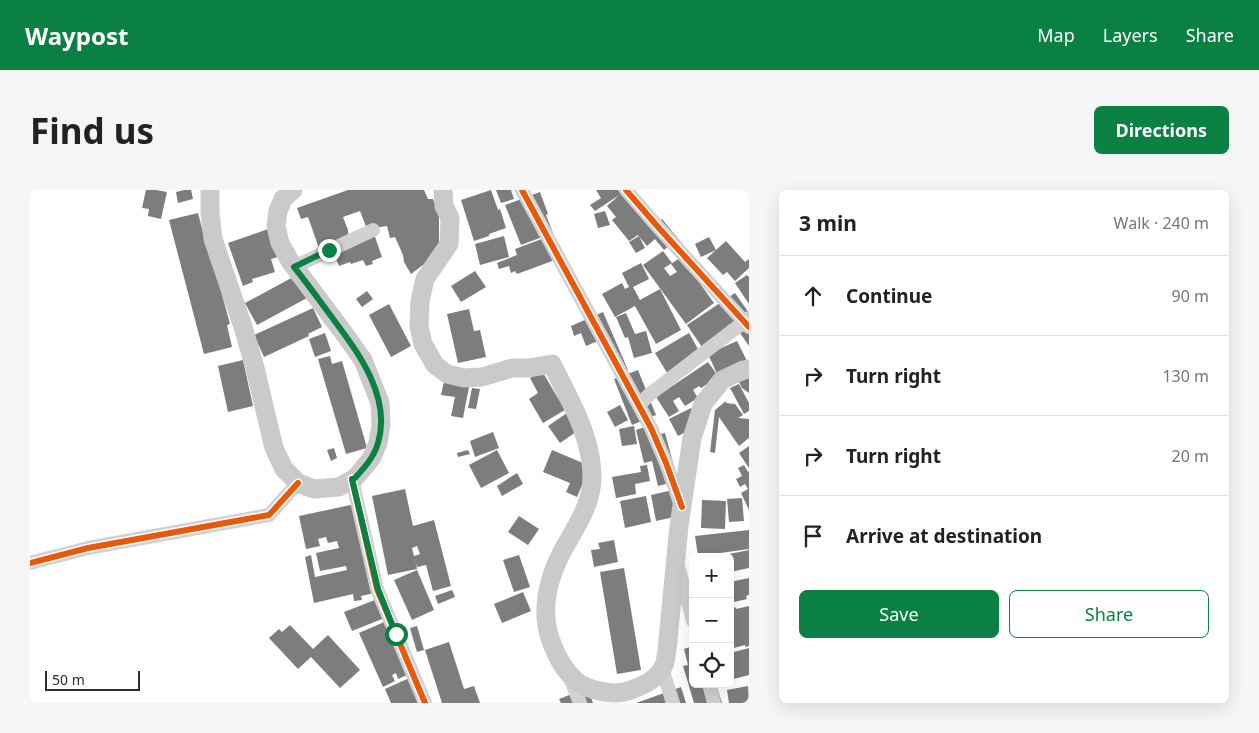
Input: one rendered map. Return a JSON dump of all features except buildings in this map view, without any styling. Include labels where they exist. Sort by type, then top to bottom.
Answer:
[{"type":"main road","points":[[210,190],[213,239],[243,327],[274,448],[284,469],[298,483],[314,489],[339,487],[355,478],[371,460],[378,442],[381,425],[380,403],[363,360],[294,267],[280,243],[276,226],[278,210],[283,199],[293,190]]},
{"type":"main road","points":[[443,190],[444,206],[450,218],[449,244],[425,279],[420,301],[419,326],[423,344],[436,365],[447,374],[464,378],[482,377],[512,368],[529,368],[552,364],[577,414],[590,452],[592,478],[590,496],[584,513],[562,553],[551,579],[546,604],[547,630],[554,650],[569,674],[581,685],[613,697],[644,685],[655,677],[664,666],[692,438],[703,404],[722,380],[743,370],[749,370]]},
{"type":"street","points":[[522,190],[639,405],[660,447],[682,508]]},
{"type":"street","points":[[626,190],[747,322],[650,394],[639,405]]},
{"type":"street","points":[[294,267],[373,230]]},
{"type":"street","points":[[352,479],[378,589],[425,703]]},
{"type":"street","points":[[30,563],[88,548],[269,515],[298,483]]},
{"type":"street","points":[[676,557],[689,606]]},
{"type":"street","points":[[662,668],[673,703]]},
{"type":"street","points":[[569,674],[580,703]]},
{"type":"street","points":[[711,688],[714,703]]},
{"type":"cycle path","points":[[522,190],[651,428],[682,507]]},
{"type":"cycle path","points":[[626,190],[749,327]]},
{"type":"cycle path","points":[[352,479],[377,589],[425,703]]},
{"type":"cycle path","points":[[30,563],[88,548],[269,515],[298,483]]},
{"type":"route","points":[[329,250],[294,267],[363,360],[380,403],[381,425],[378,442],[371,460],[352,479],[378,589],[396,634]]}]
